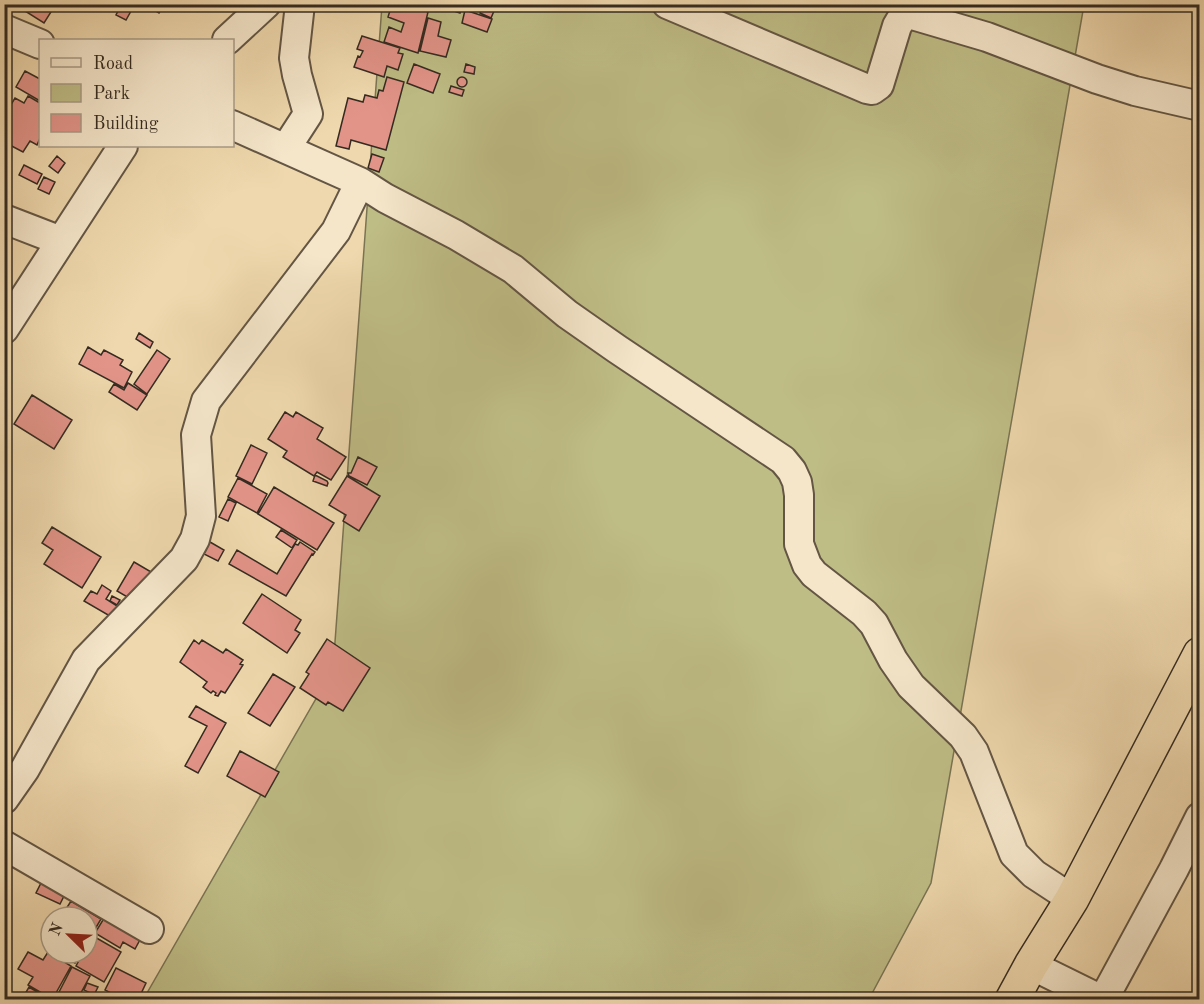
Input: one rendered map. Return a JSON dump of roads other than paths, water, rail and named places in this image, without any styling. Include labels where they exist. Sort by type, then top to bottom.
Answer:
[{"type":"highway","points":[[1012,999],[1072,899],[1200,654]]},
{"type":"street","points":[[228,39],[266,4]]},
{"type":"street","points":[[286,148],[308,114],[294,58],[300,4]]},
{"type":"street","points":[[667,4],[872,90],[879,85],[897,26],[903,16],[909,14],[987,37],[1116,85],[1200,106]]},
{"type":"street","points":[[4,29],[39,44]]},
{"type":"street","points":[[234,126],[360,182],[513,269],[567,314],[783,460],[797,482],[800,495],[799,544],[807,564],[814,574],[864,613],[874,624],[893,660],[911,686],[963,736],[977,759],[1014,854],[1034,874],[1072,899]]},
{"type":"street","points":[[4,329],[122,147]]},
{"type":"street","points":[[4,799],[25,769],[86,660],[184,559],[195,539],[201,516],[196,435],[206,401],[336,231],[360,182]]},
{"type":"street","points":[[4,219],[62,241]]},
{"type":"street","points":[[1031,965],[1102,999],[1200,817]]},
{"type":"street","points":[[4,845],[149,929]]}]
